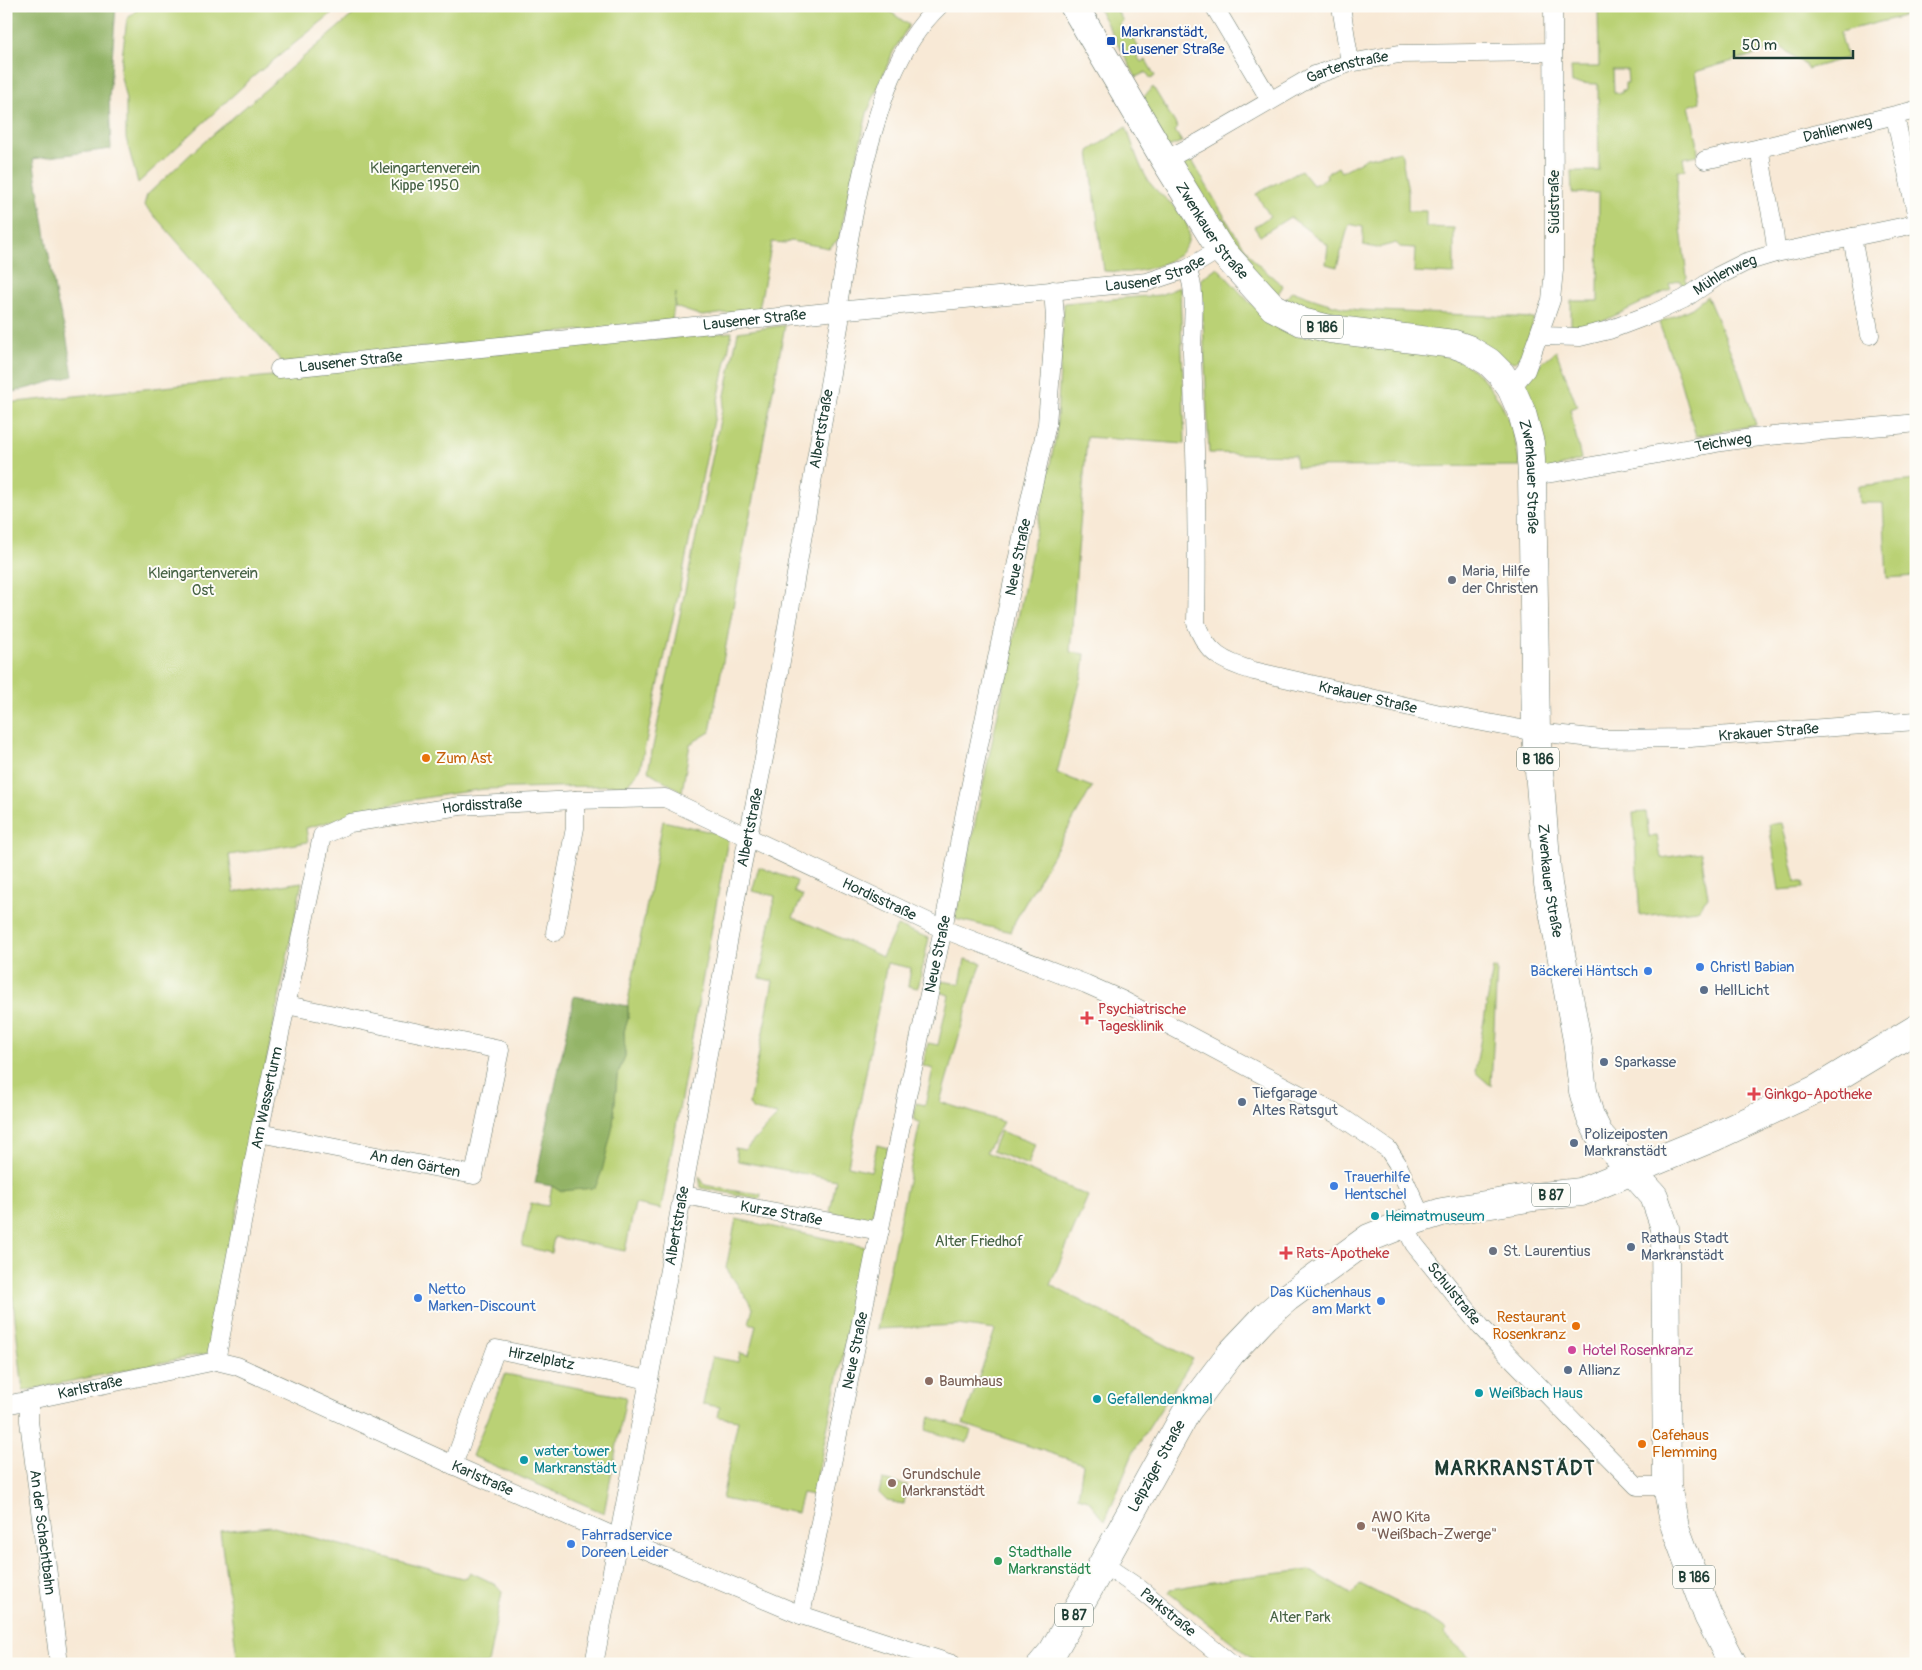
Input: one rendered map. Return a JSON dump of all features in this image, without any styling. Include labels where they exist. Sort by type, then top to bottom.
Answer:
[{"type":"main road","name":"Zwenkauer Straße","points":[[1074,6],[1220,249],[1273,307],[1302,322],[1330,329],[1438,342],[1468,349],[1489,362],[1511,388],[1522,413],[1530,443],[1536,732],[1548,884],[1577,1040],[1583,1091],[1590,1116],[1599,1134],[1631,1172]]},
{"type":"main road","name":"B 87","points":[[1631,1172],[1714,1137],[1817,1089],[1916,1029]]},
{"type":"main road","name":"Leipziger Straße","points":[[1042,1664],[1053,1651],[1103,1564],[1187,1411],[1231,1353],[1266,1316],[1287,1298],[1369,1238],[1413,1221],[1469,1208],[1581,1192],[1631,1172]]},
{"type":"main road","name":"B 186","points":[[1631,1172],[1654,1196],[1665,1228],[1667,1486],[1675,1527],[1708,1616],[1733,1664]]},
{"type":"street","name":"Albertstraße","points":[[594,1664],[649,1380],[749,837],[840,322],[837,311],[851,224],[882,100],[892,75],[913,35],[939,6]]},
{"type":"street","points":[[1214,6],[1270,100]]},
{"type":"street","points":[[1341,6],[1350,63]]},
{"type":"street","name":"Südstraße","points":[[1511,388],[1526,370],[1551,300],[1554,270],[1553,6]]},
{"type":"street","name":"Gartenstraße","points":[[1165,160],[1200,142],[1315,75],[1350,63],[1372,57],[1399,54],[1553,52]]},
{"type":"street","name":"Dahlienweg","points":[[1705,160],[1916,110]]},
{"type":"street","points":[[1895,116],[1916,213]]},
{"type":"street","points":[[1760,148],[1761,165],[1775,237],[1776,253]]},
{"type":"street","name":"Mühlenweg","points":[[1539,336],[1580,337],[1610,330],[1684,299],[1718,276],[1746,262],[1776,253],[1916,223]]},
{"type":"street","points":[[1852,237],[1870,335]]},
{"type":"street","name":"Lausener Straße","points":[[279,369],[837,311],[1147,282],[1188,269],[1220,249]]},
{"type":"street","name":"Krakauer Straße","points":[[1188,269],[1193,282],[1196,623],[1202,640],[1222,659],[1237,666],[1271,675],[1440,714],[1536,732],[1602,739],[1672,739],[1916,721]]},
{"type":"street","name":"Neue Straße","points":[[801,1615],[925,1008],[943,929],[965,812],[1047,424],[1055,318],[1053,290]]},
{"type":"street","name":"Teichweg","points":[[1532,476],[1724,442],[1916,423]]},
{"type":"street","name":"Hordisstraße","points":[[322,836],[350,822],[448,808],[575,800],[665,798],[943,929],[1113,996],[1170,1024],[1340,1116],[1388,1149],[1397,1163],[1413,1221]]},
{"type":"street","points":[[555,932],[575,828],[575,800]]},
{"type":"street","name":"Am Wasserturm","points":[[216,1361],[259,1134],[322,836]]},
{"type":"street","name":"An den Gärten","points":[[259,1134],[474,1175],[501,1043],[287,1005]]},
{"type":"street","name":"Kurze Straße","points":[[683,1196],[880,1231]]},
{"type":"street","name":"Schulstraße","points":[[1413,1221],[1414,1244],[1481,1327],[1637,1486],[1667,1486]]},
{"type":"street","name":"Hirzelplatz","points":[[453,1465],[496,1349],[649,1380]]},
{"type":"street","name":"Karlstraße","points":[[6,1405],[216,1361],[238,1366],[453,1465],[618,1538],[801,1615],[952,1664]]},
{"type":"street","name":"An der Schachtbahn","points":[[29,1401],[30,1430],[59,1664]]},
{"type":"street","name":"Parkstraße","points":[[1103,1564],[1140,1589],[1231,1664]]},
{"type":"green space","points":[[6,6],[116,6],[109,99],[111,149],[33,159],[56,297],[66,334],[73,376],[6,394]]},
{"type":"green space","points":[[141,6],[341,6],[254,76],[138,183],[126,138],[126,100],[120,72],[127,19]]},
{"type":"green space","name":"Kleingartenverein Kippe 1950","points":[[363,6],[882,6],[909,25],[893,52],[867,113],[839,239],[829,248],[791,241],[786,243],[772,242],[759,309],[702,316],[675,307],[676,293],[672,320],[283,363],[144,205],[147,195],[196,149]]},
{"type":"green space","points":[[1097,6],[1109,6],[1112,11],[1116,9],[1123,21],[1119,24],[1127,37],[1131,35],[1142,53],[1137,56],[1141,62],[1146,60],[1155,76],[1151,79],[1146,72],[1136,77]]},
{"type":"green space","points":[[1598,6],[1916,6],[1916,13],[1840,32],[1847,58],[1807,69],[1805,65],[1781,47],[1695,72],[1700,102],[1689,106],[1697,140],[1698,155],[1683,158],[1685,169],[1678,171],[1677,196],[1687,277],[1685,280],[1691,287],[1682,286],[1680,280],[1669,284],[1671,289],[1595,325],[1571,325],[1571,301],[1598,301],[1599,193],[1572,193],[1571,171],[1599,171],[1598,84],[1572,83],[1571,67],[1599,67]],"holes":[[[1613,70],[1627,70],[1628,83],[1625,83],[1625,90],[1622,90],[1622,93],[1614,93]]]},
{"type":"green space","points":[[1153,87],[1178,128],[1175,131],[1182,142],[1165,148],[1141,100]]},
{"type":"green space","points":[[1126,127],[1146,177],[1154,188],[1183,216],[1189,234],[1187,244],[1181,252],[1173,259],[1162,264],[1130,272],[1104,271],[1089,151]]},
{"type":"green space","points":[[1401,151],[1408,192],[1408,211],[1426,211],[1426,227],[1454,228],[1454,274],[1414,272],[1415,248],[1400,247],[1396,243],[1377,248],[1363,245],[1363,227],[1349,224],[1337,267],[1326,264],[1328,245],[1290,217],[1260,236],[1254,227],[1270,216],[1256,194],[1301,170],[1313,185],[1327,178],[1326,174],[1338,167],[1341,172],[1367,158]]},
{"type":"green space","points":[[1190,157],[1233,231],[1256,263],[1283,286],[1276,297],[1254,279],[1180,167]]},
{"type":"green space","points":[[1217,267],[1249,302],[1272,317],[1430,351],[1463,362],[1482,377],[1501,403],[1513,430],[1520,466],[1296,467],[1295,455],[1209,453],[1201,279]]},
{"type":"green space","points":[[1180,287],[1185,444],[1087,437],[1070,652],[1085,654],[1083,671],[1057,773],[1092,787],[1015,921],[1011,932],[955,919],[1056,436],[1064,303],[1160,295]]},
{"type":"green space","points":[[1292,291],[1349,309],[1534,318],[1526,349],[1516,362],[1500,360],[1283,303]]},
{"type":"green space","points":[[1707,296],[1738,369],[1756,425],[1696,436],[1679,377],[1659,323],[1692,308]]},
{"type":"green space","points":[[785,325],[710,732],[690,744],[682,792],[648,771],[738,332]]},
{"type":"green space","name":"Kleingartenverein Ost","points":[[732,332],[678,596],[640,769],[627,785],[484,789],[405,801],[306,828],[308,842],[229,855],[234,892],[302,882],[209,1353],[23,1391],[12,1291],[6,1292],[6,403],[626,340],[626,342]]},
{"type":"green space","points":[[1556,351],[1577,406],[1570,409],[1581,459],[1532,476],[1511,388]]},
{"type":"green space","points":[[1916,480],[1916,576],[1887,578],[1883,503],[1859,503],[1858,486]]},
{"type":"green space","points":[[1646,812],[1649,837],[1657,836],[1661,858],[1701,852],[1708,897],[1697,910],[1640,916],[1633,813]]},
{"type":"green space","points":[[663,821],[716,833],[720,823],[730,828],[661,1209],[635,1204],[625,1251],[554,1237],[551,1253],[522,1246],[531,1203],[548,1206],[552,1186],[560,1191],[575,1189],[613,1126],[617,1076],[625,1056],[624,1031],[628,1019],[628,1001]]},
{"type":"green space","points":[[1782,823],[1796,882],[1803,882],[1804,888],[1779,890],[1769,824]]},
{"type":"green space","points":[[759,867],[797,881],[794,892],[803,896],[793,917],[882,957],[897,926],[929,938],[918,988],[908,986],[911,968],[887,963],[848,1166],[871,1171],[877,1145],[888,1148],[871,1221],[830,1212],[836,1180],[738,1161],[735,1148],[745,1150],[778,1115],[753,1110],[749,1104],[773,981],[760,978],[775,896],[752,891]]},
{"type":"green space","name":"Alter Friedhof","points":[[965,959],[982,963],[973,987],[940,1102],[1003,1122],[986,1152],[1088,1196],[1050,1285],[1193,1359],[1134,1451],[1105,1521],[1088,1500],[1078,1497],[1083,1464],[963,1424],[995,1330],[957,1325],[877,1329],[920,1123],[914,1120],[916,1103],[925,1105],[933,1069],[923,1066],[928,1043],[938,1045],[949,995],[939,992],[941,981],[960,984]]},
{"type":"green space","points":[[1493,968],[1497,969],[1491,1086],[1475,1072]]},
{"type":"green space","points":[[574,996],[628,1006],[628,1019],[624,1031],[625,1056],[617,1076],[613,1126],[602,1171],[595,1188],[560,1191],[552,1186],[535,1183]]},
{"type":"green space","points":[[1000,1131],[1035,1144],[1028,1165],[992,1151]]},
{"type":"green space","points":[[699,1176],[705,1185],[761,1194],[760,1199],[701,1188]]},
{"type":"green space","points":[[736,1219],[866,1247],[813,1495],[802,1493],[797,1513],[722,1499],[738,1420],[718,1417],[720,1407],[703,1404],[712,1357],[738,1362],[740,1353],[749,1355],[756,1325],[749,1323],[753,1308],[726,1268]]},
{"type":"green space","points":[[505,1374],[626,1397],[604,1513],[472,1456]]},
{"type":"green space","points":[[930,1417],[971,1430],[967,1443],[926,1430]]},
{"type":"green space","points":[[882,1480],[907,1485],[904,1504],[887,1501],[879,1493]]},
{"type":"green space","points":[[270,1526],[466,1579],[470,1572],[495,1584],[502,1592],[488,1664],[238,1664],[220,1531]]},
{"type":"green space","name":"Alter Park","points":[[1309,1570],[1352,1595],[1360,1584],[1439,1624],[1447,1630],[1444,1634],[1477,1664],[1260,1664],[1169,1593],[1171,1589],[1235,1578]]},
{"type":"place","name":"Markranstädt, Lausener Straße","points":[[1111,41]]},
{"type":"place","name":"Maria, Hilfe der Christen","points":[[1452,580]]},
{"type":"place","name":"Zum Ast","points":[[426,758]]},
{"type":"place","name":"Christl Babian","points":[[1700,967]]},
{"type":"place","name":"Bäckerei Häntsch","points":[[1648,971]]},
{"type":"place","name":"HellLicht","points":[[1704,990]]},
{"type":"place","name":"Psychiatrische Tagesklinik","points":[[1087,1018]]},
{"type":"place","name":"Sparkasse","points":[[1604,1062]]},
{"type":"place","name":"Ginkgo-Apotheke","points":[[1754,1094]]},
{"type":"place","name":"Tiefgarage Altes Ratsgut","points":[[1242,1102]]},
{"type":"place","name":"Polizeiposten Markranstädt","points":[[1574,1143]]},
{"type":"place","name":"Trauerhilfe Hentschel","points":[[1334,1186]]},
{"type":"place","name":"Heimatmuseum","points":[[1375,1216]]},
{"type":"place","name":"Rathaus Stadt Markranstädt","points":[[1631,1247]]},
{"type":"place","name":"St. Laurentius","points":[[1493,1251]]},
{"type":"place","name":"Rats-Apotheke","points":[[1286,1253]]},
{"type":"place","name":"Netto Marken-Discount","points":[[418,1298]]},
{"type":"place","name":"Das Küchenhaus am Markt","points":[[1381,1301]]},
{"type":"place","name":"Restaurant Rosenkranz","points":[[1576,1326]]},
{"type":"place","name":"Hotel Rosenkranz","points":[[1572,1350]]},
{"type":"place","name":"Allianz","points":[[1568,1370]]},
{"type":"place","name":"Baumhaus","points":[[929,1381]]},
{"type":"place","name":"Weißbach Haus","points":[[1479,1393]]},
{"type":"place","name":"Gefallendenkmal","points":[[1097,1399]]},
{"type":"place","name":"Cafehaus Flemming","points":[[1642,1444]]},
{"type":"place","name":"water tower Markranstädt","points":[[524,1460]]},
{"type":"place","name":"Grundschule Markranstädt","points":[[892,1483]]},
{"type":"place","name":"AWO Kita \"Weißbach-Zwerge\"","points":[[1361,1526]]},
{"type":"place","name":"Fahrradservice Doreen Leider","points":[[571,1544]]},
{"type":"place","name":"Stadthalle Markranstädt","points":[[998,1561]]},
{"type":"district","name":"MARKRANSTÄDT","points":[[1515,1468]]}]
